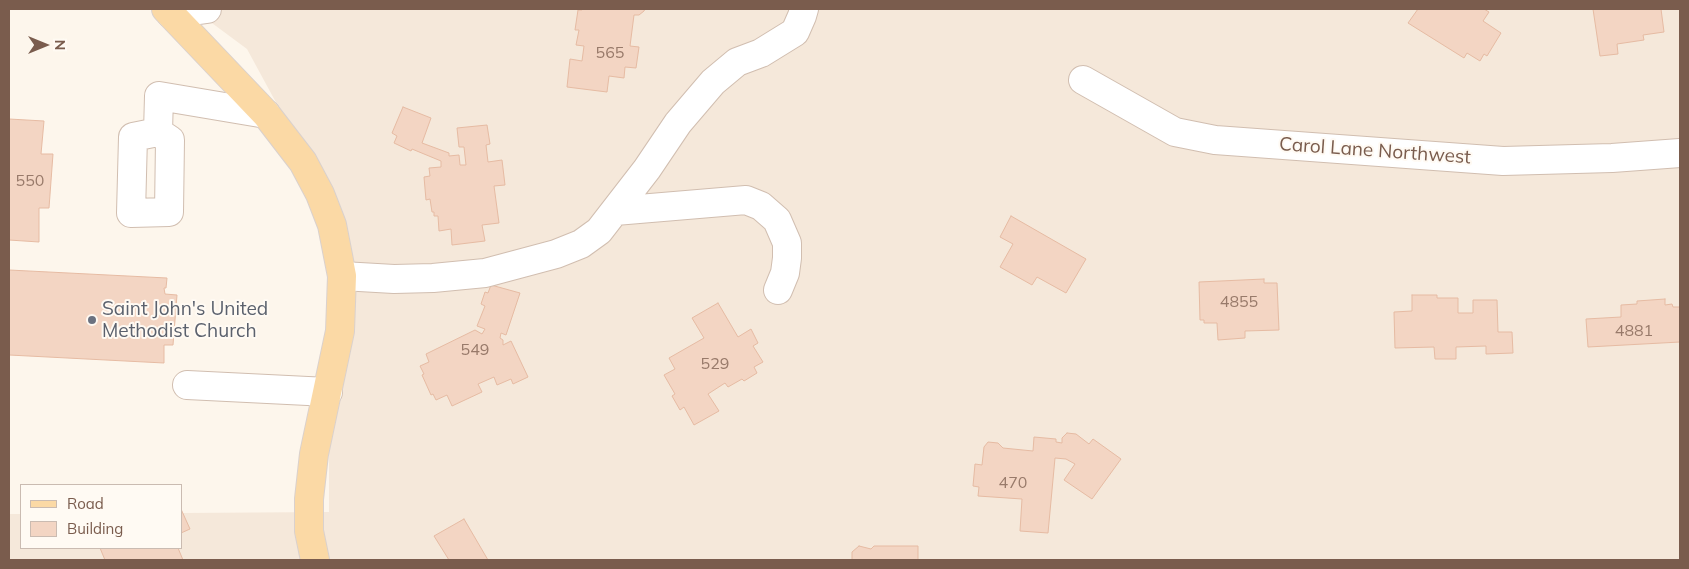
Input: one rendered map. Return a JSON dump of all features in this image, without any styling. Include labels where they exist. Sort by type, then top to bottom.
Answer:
[{"type":"main road","points":[[169,11],[266,114],[303,162],[320,194],[332,225],[342,276],[340,332],[314,454],[309,499],[309,531],[315,560]]},
{"type":"street","points":[[169,11],[207,9]]},
{"type":"street","points":[[342,276],[394,279],[433,278],[484,273],[556,254],[580,244],[599,231],[647,169],[678,123],[713,82],[738,62],[761,53],[795,32],[804,9]]},
{"type":"street","name":"Carol Lane Northwest","points":[[1083,80],[1175,132],[1215,140],[1503,160],[1612,158],[1680,153]]},
{"type":"street","points":[[158,132],[159,96],[266,114]]},
{"type":"street","points":[[615,211],[746,200],[761,206],[777,220],[787,243],[786,265],[782,283],[778,290]]},
{"type":"street","points":[[187,385],[328,392]]},
{"type":"shaded area","points":[[193,9],[1680,9],[1680,560],[9,560],[9,514],[20,514],[20,549],[182,549],[182,513],[329,512],[329,390],[343,226],[247,49]]},
{"type":"building","points":[[645,9],[639,15],[634,15],[630,46],[639,47],[636,68],[625,67],[624,78],[609,76],[607,92],[567,87],[570,59],[582,61],[584,46],[576,45],[579,30],[575,30],[578,10]]},
{"type":"building","points":[[1418,9],[1484,9],[1489,12],[1483,21],[1501,33],[1487,56],[1484,54],[1480,61],[1467,53],[1464,58],[1408,23]]},
{"type":"building","points":[[1593,9],[1661,9],[1664,32],[1643,35],[1644,40],[1617,44],[1618,54],[1600,56]]},
{"type":"building","points":[[403,107],[431,118],[422,143],[449,153],[449,156],[459,155],[460,165],[466,165],[464,147],[459,147],[457,128],[487,125],[490,144],[486,145],[488,162],[502,160],[505,185],[494,186],[499,223],[482,225],[485,241],[452,245],[451,229],[439,231],[438,216],[434,216],[434,212],[432,212],[430,199],[426,200],[424,177],[430,176],[429,168],[441,167],[441,161],[394,143],[397,136],[392,133]]},
{"type":"building","points":[[9,119],[44,121],[41,154],[53,154],[49,208],[39,208],[39,242],[9,240]]},
{"type":"building","points":[[1011,216],[1086,259],[1066,293],[1037,277],[1032,285],[1000,267],[1013,244],[1000,237]]},
{"type":"building","name":"Saint John's United Methodist Church","points":[[9,270],[167,278],[166,288],[164,288],[165,294],[177,295],[173,345],[164,345],[164,363],[9,355]]},
{"type":"building","points":[[1264,279],[1264,283],[1277,283],[1279,330],[1245,331],[1245,338],[1218,340],[1217,323],[1204,323],[1204,320],[1200,320],[1199,282]]},
{"type":"building","points":[[491,285],[520,293],[506,335],[501,333],[500,338],[503,340],[503,345],[511,341],[528,377],[513,384],[511,379],[497,385],[494,377],[478,384],[482,392],[452,406],[447,395],[436,400],[433,394],[431,395],[420,366],[429,362],[426,354],[475,330],[482,334],[485,329],[477,326],[485,306],[481,304],[485,292],[488,293]]},
{"type":"building","points":[[1412,295],[1437,295],[1437,298],[1458,298],[1458,313],[1473,313],[1473,300],[1497,300],[1498,332],[1512,332],[1513,353],[1486,354],[1486,346],[1456,347],[1456,359],[1435,359],[1434,347],[1395,348],[1394,312],[1412,311]]},
{"type":"building","points":[[1665,299],[1665,305],[1672,304],[1673,307],[1680,307],[1680,342],[1588,347],[1586,319],[1621,317],[1621,305],[1637,304],[1637,301]]},
{"type":"building","points":[[718,303],[738,337],[751,329],[758,343],[753,346],[763,362],[754,367],[757,373],[744,381],[742,379],[728,387],[725,383],[708,394],[719,411],[694,425],[684,407],[680,410],[672,396],[675,394],[664,375],[675,369],[669,358],[704,338],[692,318]]},
{"type":"building","points":[[1067,433],[1076,434],[1089,444],[1093,439],[1121,459],[1092,499],[1064,480],[1075,464],[1066,459],[1055,458],[1048,533],[1020,531],[1022,499],[978,496],[979,487],[973,486],[975,464],[982,465],[984,447],[988,442],[998,443],[1003,448],[1033,451],[1034,437],[1056,439],[1056,442],[1062,443],[1062,438]]},
{"type":"building","points":[[182,511],[190,529],[182,533]]},
{"type":"building","points":[[464,519],[488,560],[449,560],[434,536]]},
{"type":"building","points":[[859,546],[871,549],[874,546],[918,546],[918,560],[852,560],[852,552]]},
{"type":"building","points":[[100,549],[178,549],[183,560],[105,560]]},
{"type":"place","name":"Saint John's United Methodist Church","points":[[92,320]]}]
